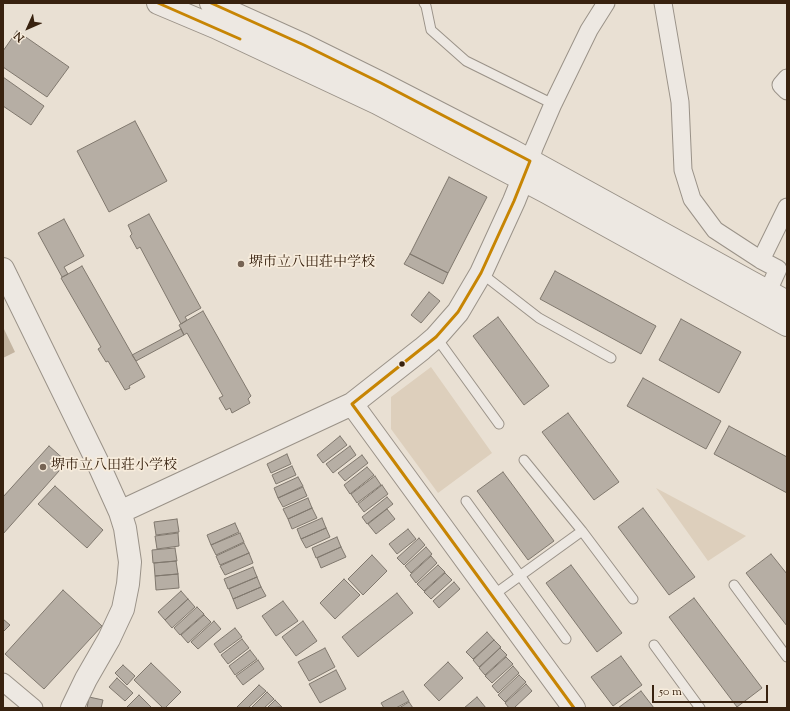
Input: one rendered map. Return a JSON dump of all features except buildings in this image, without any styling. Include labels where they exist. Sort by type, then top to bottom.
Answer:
[{"type":"street","points":[[158,3],[215,27],[377,103],[526,170],[768,291],[787,302]]},
{"type":"street","points":[[211,3],[374,80],[787,325]]},
{"type":"street","points":[[120,512],[352,404],[403,365],[436,337],[458,312],[481,273],[553,104],[589,30],[606,3]]},
{"type":"street","points":[[663,3],[680,102],[683,170],[692,199],[715,230],[761,260],[778,269],[768,291]]},
{"type":"street","points":[[787,78],[781,85],[787,91]]},
{"type":"street","points":[[761,260],[787,207]]},
{"type":"street","points":[[3,269],[94,454],[120,512],[125,528],[130,562],[128,584],[123,609],[72,708]]},
{"type":"street","points":[[352,404],[574,708]]},
{"type":"street","points":[[3,682],[34,708]]},
{"type":"lane","points":[[424,3],[431,30],[466,61],[553,104]]},
{"type":"lane","points":[[481,273],[539,318],[611,358]]},
{"type":"lane","points":[[436,337],[499,424]]},
{"type":"lane","points":[[524,460],[582,531],[633,599]]},
{"type":"lane","points":[[466,501],[566,639]]},
{"type":"lane","points":[[492,596],[582,531]]},
{"type":"lane","points":[[734,585],[787,657]]},
{"type":"lane","points":[[654,645],[700,708]]},
{"type":"shaded area","points":[[3,327],[15,352],[3,358]]},
{"type":"shaded area","points":[[431,367],[492,453],[438,493],[391,429],[391,397]]},
{"type":"shaded area","points":[[656,488],[746,536],[708,561]]},
{"type":"transit line","points":[[158,3],[240,39]]},
{"type":"transit line","points":[[211,3],[304,45],[381,83],[530,161],[514,201],[481,273],[458,312],[436,337],[352,404]]},
{"type":"transit line","points":[[352,404],[574,708]]},
{"type":"place","name":"堺市立八田荘中学校","points":[[241,264]]},
{"type":"place","name":"堺市立八田荘小学校","points":[[43,467]]}]
